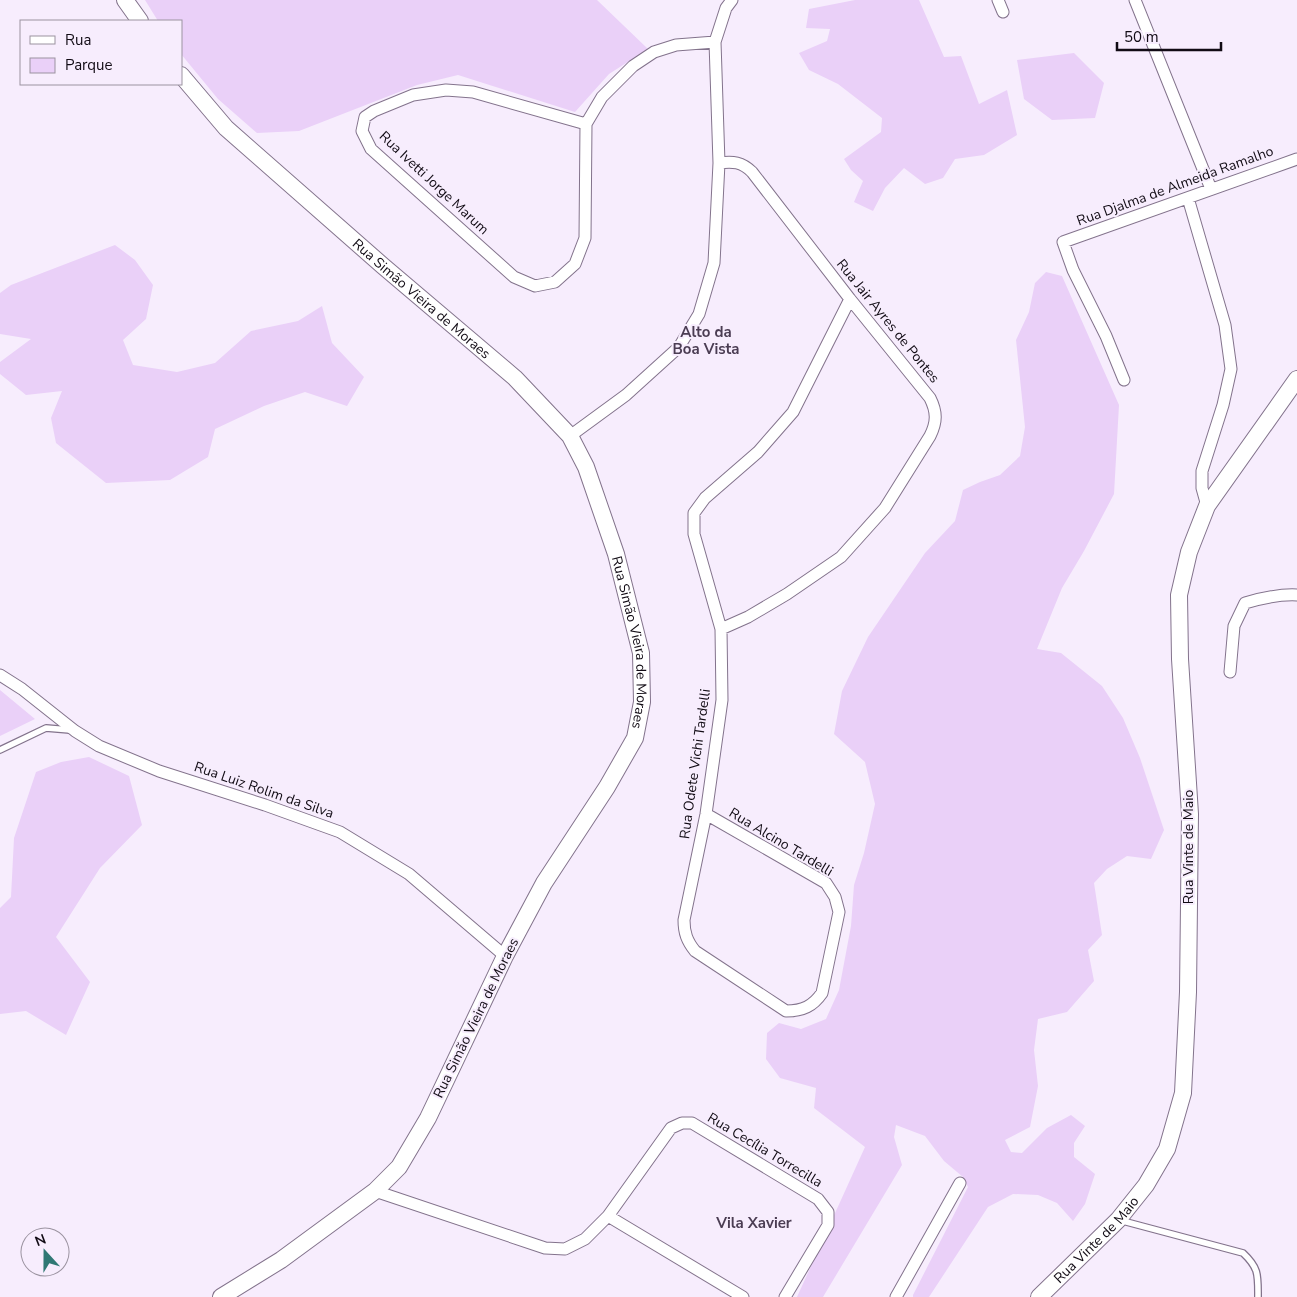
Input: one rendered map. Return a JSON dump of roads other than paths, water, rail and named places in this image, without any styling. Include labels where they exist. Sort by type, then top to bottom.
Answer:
[{"type":"street","points":[[125,0],[139,20]]},
{"type":"street","points":[[570,436],[626,395],[679,347],[699,314],[714,263],[719,163],[715,42],[726,8],[732,0]]},
{"type":"street","points":[[998,0],[1003,12]]},
{"type":"street","points":[[1135,0],[1212,189]]},
{"type":"street","points":[[586,124],[602,97],[633,66],[654,52],[676,45],[715,42]]},
{"type":"street","name":"Rua Simão Vieira de Moraes","points":[[182,76],[226,128],[383,266],[515,378],[570,436],[586,467],[616,554],[641,653],[642,702],[635,738],[544,883],[505,956],[428,1118],[399,1167],[375,1191],[280,1260],[222,1297]]},
{"type":"street","name":"Rua Ivetti Jorge Marum","points":[[446,90],[473,92],[586,124],[585,238],[575,264],[555,282],[535,286],[514,277],[371,149],[362,131],[365,117],[374,111],[413,95],[446,90]]},
{"type":"street","name":"Rua Djalma de Almeida Ramalho","points":[[1124,380],[1106,336],[1073,270],[1063,242],[1297,159]]},
{"type":"street","name":"Rua Jair Ayres de Pontes","points":[[719,163],[738,162],[752,172],[850,299],[930,398],[935,407],[936,417],[934,427],[885,508],[841,557],[788,594],[748,617],[721,629]]},
{"type":"street","points":[[1188,198],[1225,325],[1231,369],[1223,405],[1202,471],[1202,488],[1207,506]]},
{"type":"street","name":"Rua Odete Vichi Tardelli","points":[[684,931],[684,920],[706,814],[722,700],[721,629],[694,534],[694,513],[705,498],[758,452],[793,412],[850,299]]},
{"type":"street","name":"Rua Vinte de Maio","points":[[1039,1297],[1118,1220],[1146,1184],[1167,1149],[1183,1093],[1188,992],[1190,814],[1180,659],[1180,595],[1189,552],[1207,506],[1297,379]]},
{"type":"street","points":[[1230,672],[1234,626],[1245,603],[1285,594],[1297,595]]},
{"type":"street","name":"Rua Luiz Rolim da Silva","points":[[0,675],[99,746],[158,771],[266,805],[340,832],[409,874],[505,956]]},
{"type":"street","name":"Rua Alcino Tardelli","points":[[684,931],[688,942],[695,951],[786,1011],[797,1011],[807,1008],[816,1002],[822,993],[839,912],[835,897],[826,883],[706,814]]},
{"type":"street","name":"Rua Cecília Torrecilla","points":[[608,1216],[671,1128],[682,1123],[692,1124],[818,1199],[828,1212],[828,1225],[785,1297]]},
{"type":"street","points":[[896,1297],[960,1183]]},
{"type":"street","points":[[375,1191],[545,1248],[565,1249],[585,1239],[608,1216],[743,1297]]},
{"type":"street","points":[[1045,1297],[1057,1280]]},
{"type":"lane","points":[[0,751],[46,728],[75,730]]},
{"type":"lane","points":[[1118,1220],[1243,1253],[1254,1263],[1258,1274],[1258,1297]]},
{"type":"district","name":"Alto da Boa Vista","points":[[706,340]]},
{"type":"district","name":"Vila Xavier","points":[[754,1223]]}]
